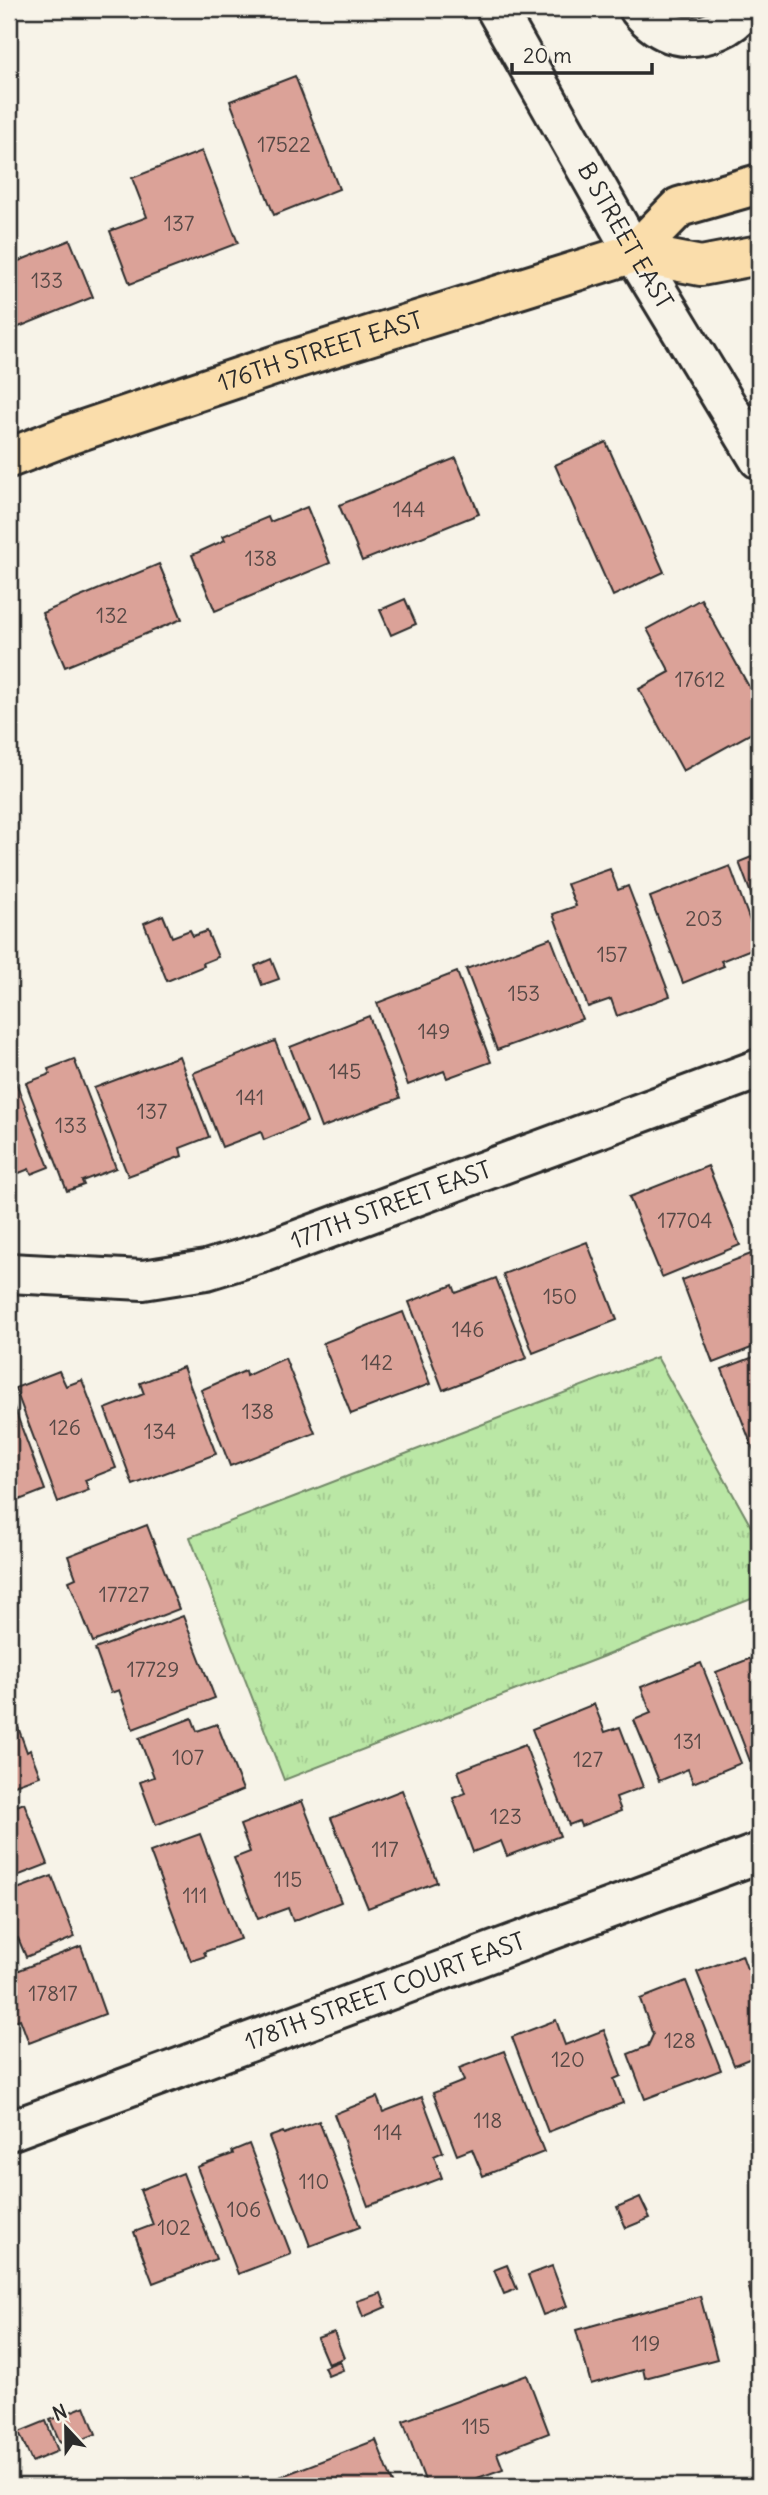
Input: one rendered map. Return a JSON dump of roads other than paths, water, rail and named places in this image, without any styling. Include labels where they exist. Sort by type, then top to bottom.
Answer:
[{"type":"main road","name":"176TH STREET EAST","points":[[9,458],[71,434],[279,365],[634,253],[679,207],[759,184]]},
{"type":"main road","name":"176TH STREET EAST","points":[[634,253],[701,266],[759,255]]},
{"type":"street","name":"B STREET EAST","points":[[496,9],[634,253],[759,459]]},
{"type":"street","points":[[639,9],[664,30],[686,38],[705,35],[725,27],[744,9]]},
{"type":"street","name":"177TH STREET EAST","points":[[9,1273],[142,1280],[205,1270],[265,1252],[758,1072]]},
{"type":"street","name":"178TH STREET COURT EAST","points":[[9,2131],[759,1853]]}]
